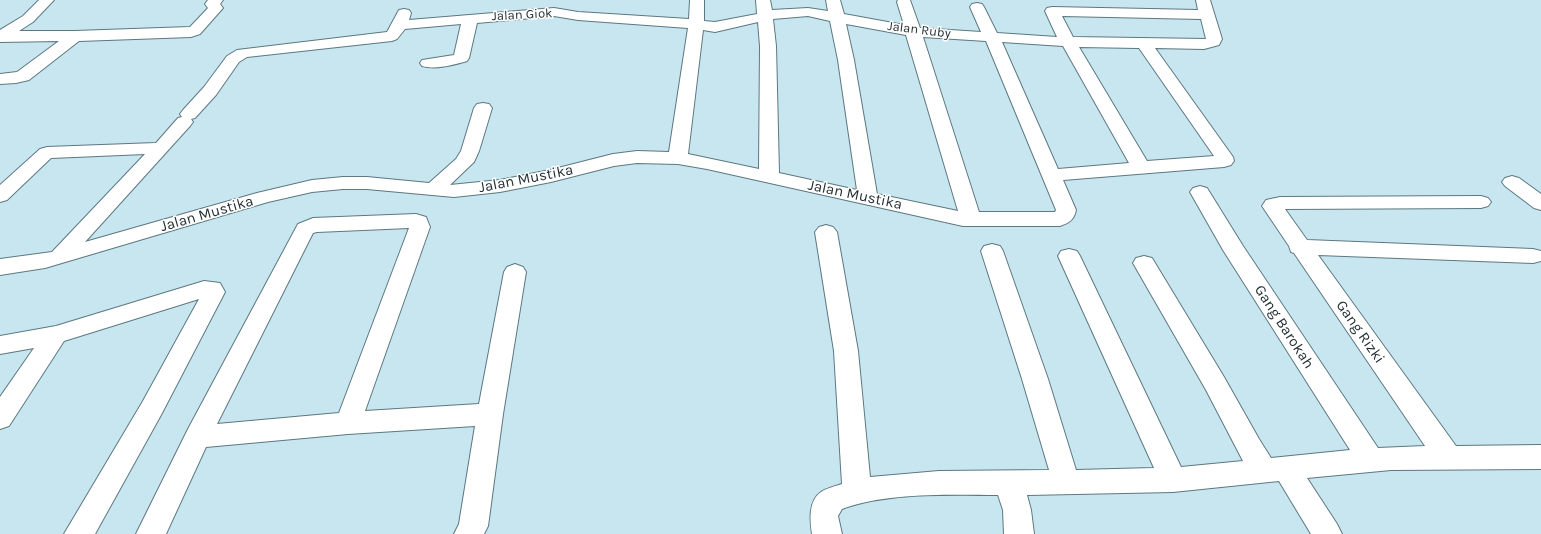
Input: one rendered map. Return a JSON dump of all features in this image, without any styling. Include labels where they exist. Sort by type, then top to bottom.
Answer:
[{"type":"street","points":[[1,37],[28,19],[47,0]]},
{"type":"street","points":[[1,37],[191,32],[195,31],[212,14],[216,8],[212,4],[216,0]]},
{"type":"street","points":[[678,158],[696,25],[697,0]]},
{"type":"street","points":[[763,0],[768,53],[769,176]]},
{"type":"street","points":[[833,0],[846,60],[868,197]]},
{"type":"street","points":[[904,2],[971,220]]},
{"type":"street","name":"Jalan Giok","points":[[428,63],[461,58],[470,19],[557,6],[578,16],[623,12],[696,25]]},
{"type":"street","points":[[1141,168],[1068,42],[1052,6],[1205,7]]},
{"type":"street","points":[[977,7],[992,38],[1051,175],[1221,162],[1224,160],[1144,43]]},
{"type":"street","name":"Jalan Ruby","points":[[696,25],[714,27],[801,12],[837,17],[914,32],[1068,42],[1204,44],[1212,42],[1214,39],[1205,7]]},
{"type":"street","points":[[59,257],[161,148],[210,91],[237,55],[392,36],[403,17],[470,19]]},
{"type":"street","points":[[0,78],[16,78],[23,76],[75,36]]},
{"type":"street","points":[[432,190],[464,162],[470,151],[483,108]]},
{"type":"street","points":[[0,196],[47,153],[161,148]]},
{"type":"street","name":"Jalan Mustika","points":[[0,267],[33,264],[264,197],[312,186],[343,183],[367,183],[454,191],[500,186],[619,159],[637,157],[678,158],[707,162],[971,220],[1060,219],[1065,215],[1066,210],[1051,175]]},
{"type":"street","points":[[1512,182],[1541,204]]},
{"type":"street","name":"Gang Barokah","points":[[1200,192],[1234,250],[1371,460]]},
{"type":"street","name":"Gang Rizki","points":[[1448,457],[1272,206],[1273,204],[1280,202],[1481,202]]},
{"type":"street","points":[[151,534],[197,437],[305,229],[313,225],[419,222],[420,227],[348,423]]},
{"type":"street","points":[[826,232],[846,351],[857,491]]},
{"type":"street","points":[[1300,247],[1533,256]]},
{"type":"street","points":[[992,251],[1035,379],[1066,482]]},
{"type":"street","points":[[1069,256],[1172,480]]},
{"type":"street","points":[[1144,263],[1215,384],[1249,447],[1275,470],[1328,534]]},
{"type":"street","points":[[469,534],[473,526],[490,414],[515,272]]},
{"type":"street","points":[[0,345],[56,335],[204,289],[212,289],[214,292],[152,408],[79,534]]},
{"type":"street","points":[[0,418],[56,335]]},
{"type":"street","points":[[197,437],[348,423],[490,414]]},
{"type":"street","points":[[827,534],[824,516],[828,504],[838,497],[857,491],[898,486],[939,483],[1172,480],[1391,458],[1540,458]]},
{"type":"street","points":[[1009,483],[1017,510],[1019,534]]}]
